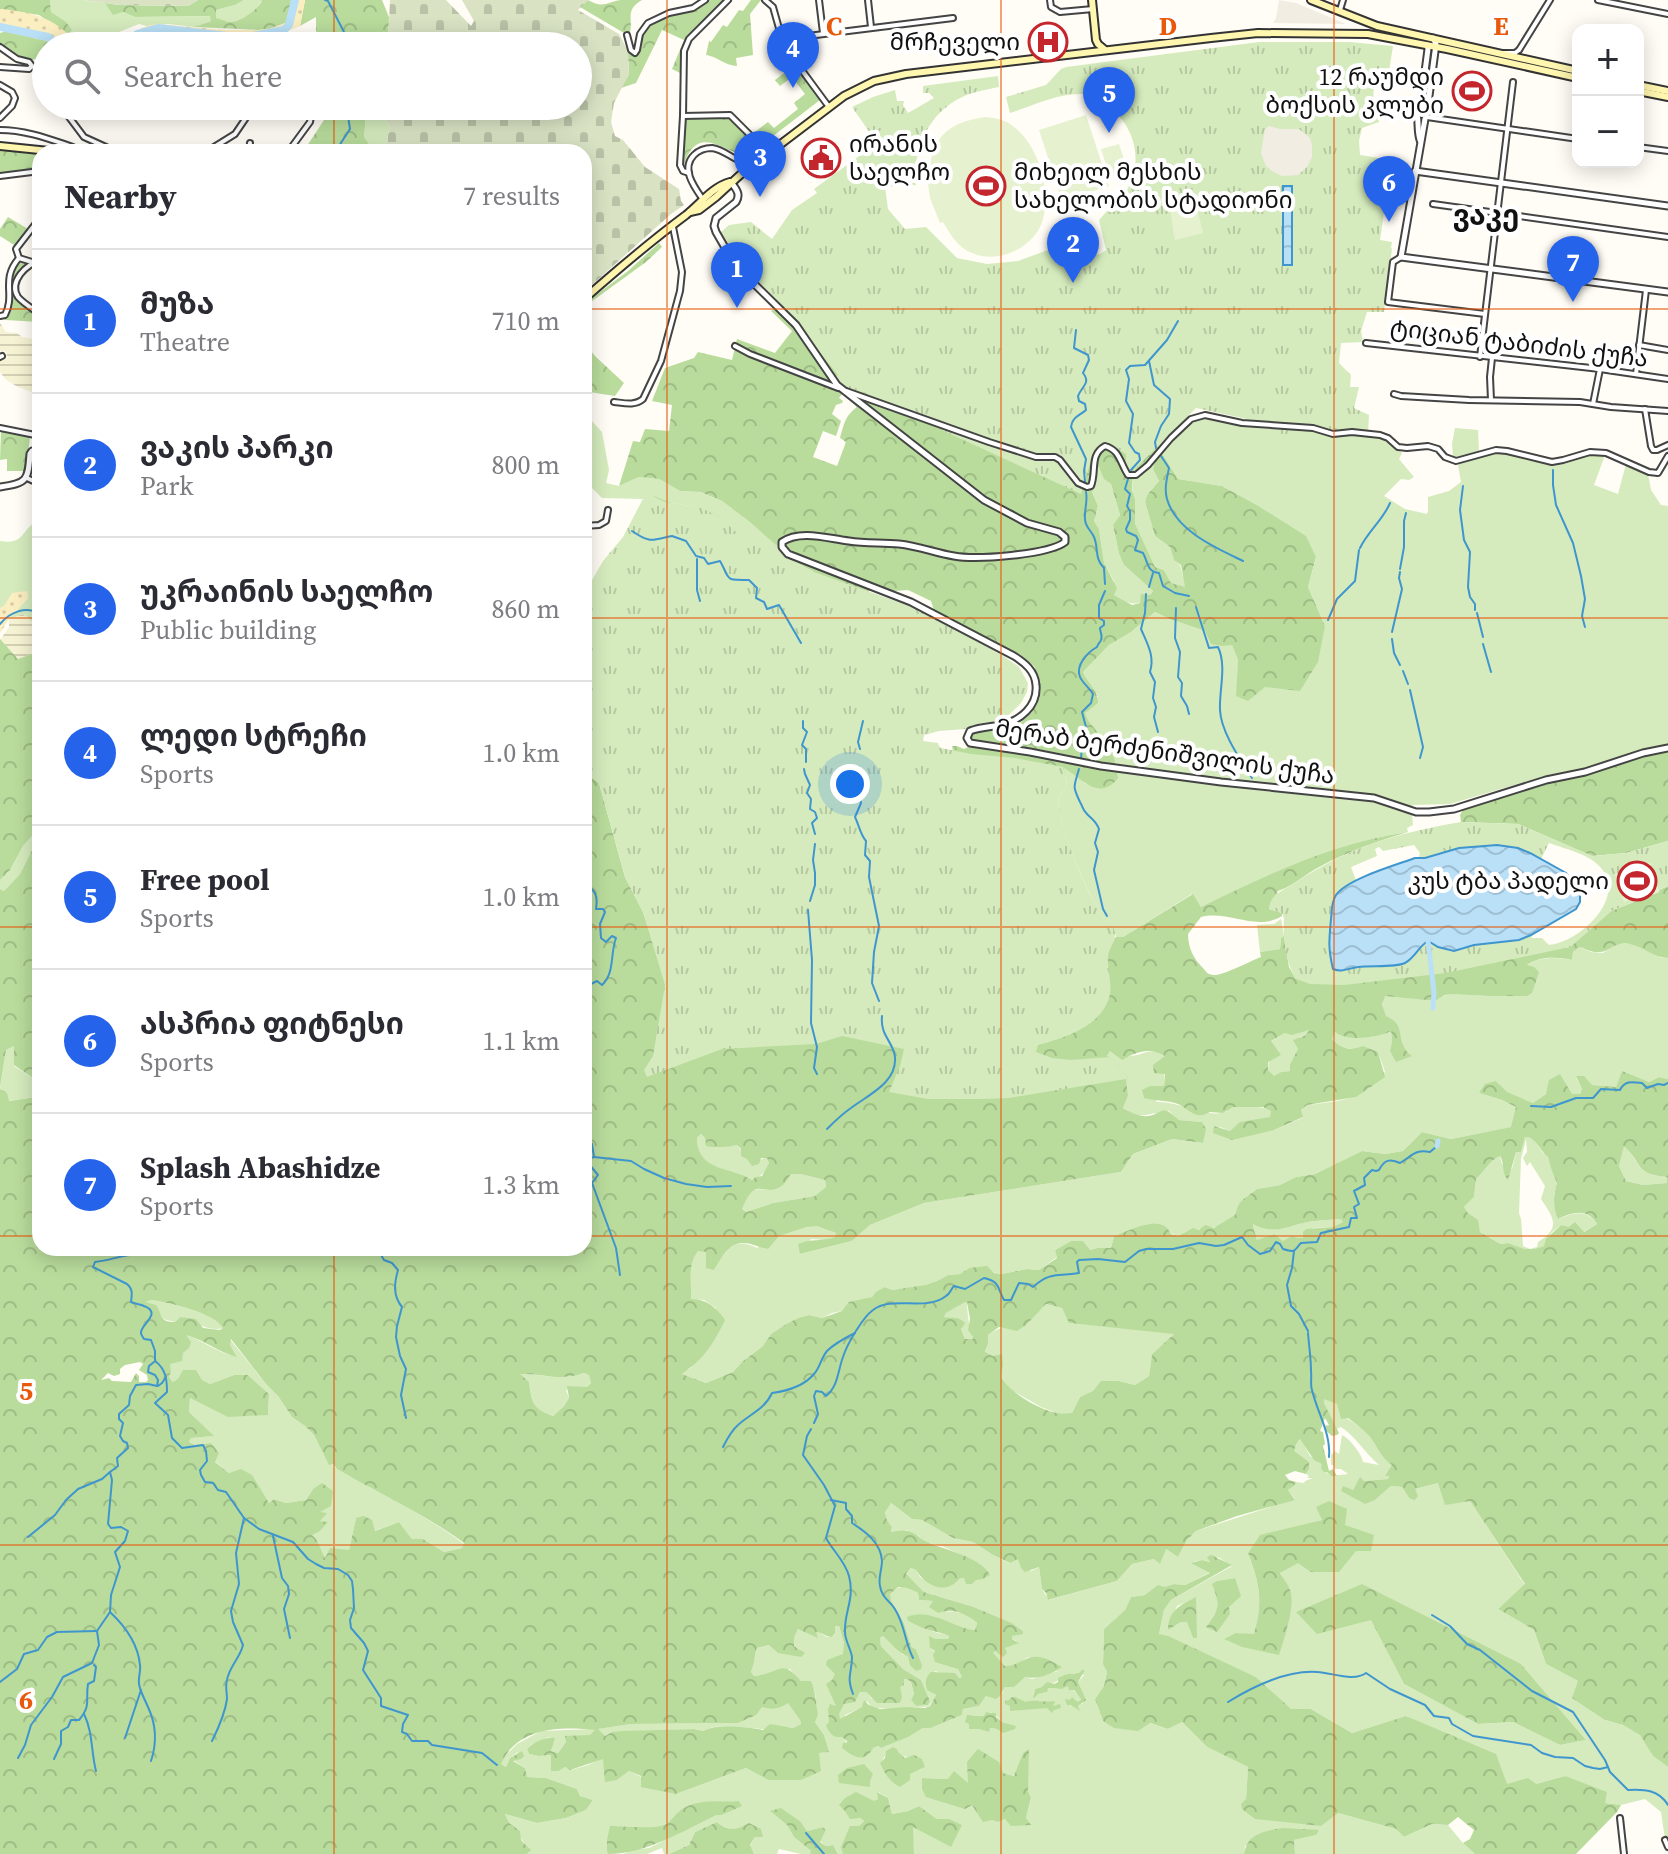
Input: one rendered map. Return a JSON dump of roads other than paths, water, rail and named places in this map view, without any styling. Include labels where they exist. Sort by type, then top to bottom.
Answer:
[{"type":"main road","points":[[1083,52],[1094,46],[1096,40],[1092,0]]},
{"type":"main road","points":[[1311,0],[1377,26],[1572,70]]},
{"type":"main road","points":[[592,292],[672,224],[699,210],[704,202],[728,188],[731,182],[829,107],[856,88],[894,76],[1083,52],[1282,32],[1368,34],[1572,77]]},
{"type":"main road","points":[[1096,40],[1106,50]]},
{"type":"main road","points":[[1644,87],[1668,94]]},
{"type":"main road","points":[[1644,92],[1668,94]]},
{"type":"main road","points":[[0,146],[32,149]]},
{"type":"street","points":[[627,35],[631,50],[635,53],[640,34],[648,23],[669,13],[693,8],[705,0]]},
{"type":"street","points":[[689,173],[683,171],[680,165],[683,57],[687,40],[728,0]]},
{"type":"street","points":[[765,0],[773,7],[784,46],[829,107]]},
{"type":"street","points":[[819,0],[823,33]]},
{"type":"street","points":[[868,0],[871,27]]},
{"type":"street","points":[[1050,0],[1051,7],[1060,12],[1093,9]]},
{"type":"street","points":[[1339,12],[1343,0]]},
{"type":"street","points":[[1502,53],[1519,50],[1550,0]]},
{"type":"street","points":[[1598,0],[1668,14]]},
{"type":"street","points":[[784,46],[789,40],[823,33],[953,18]]},
{"type":"street","points":[[1423,115],[1436,47],[1433,38]]},
{"type":"street","points":[[1401,257],[1420,140],[1427,45]]},
{"type":"street","points":[[0,47],[32,66],[31,69],[0,67]]},
{"type":"street","points":[[1519,50],[1523,58]]},
{"type":"street","points":[[1480,357],[1513,82]]},
{"type":"street","points":[[0,85],[12,92],[15,98],[0,118]]},
{"type":"street","points":[[683,116],[730,115],[766,155]]},
{"type":"street","points":[[1423,115],[1572,138]]},
{"type":"street","points":[[71,120],[84,137],[99,144]]},
{"type":"street","points":[[219,144],[235,134],[244,120]]},
{"type":"street","points":[[294,144],[310,120]]},
{"type":"street","points":[[0,130],[21,131],[64,144]]},
{"type":"street","points":[[1644,148],[1668,151]]},
{"type":"street","points":[[704,202],[689,173],[691,159],[701,150],[716,149],[742,162],[755,164]]},
{"type":"street","points":[[1415,171],[1668,206]]},
{"type":"street","points":[[0,176],[32,172]]},
{"type":"street","name":"მერაბ ბერძენიშვილის ქუჩა","points":[[731,182],[739,199],[716,218],[714,226],[719,238],[735,265],[800,331],[832,380],[984,500],[1027,523],[1059,532],[1065,539],[1058,547],[976,558],[902,544],[858,543],[823,537],[794,537],[782,542],[788,554],[911,602],[1026,664],[1036,683],[1032,704],[1023,715],[1009,723],[970,731],[967,738],[970,743],[1101,766],[1374,798],[1416,812],[1454,809],[1546,780],[1668,748]]},
{"type":"street","points":[[1433,204],[1668,237]]},
{"type":"street","points":[[614,402],[634,404],[643,399],[661,361],[680,291],[682,272],[672,224]]},
{"type":"street","points":[[32,228],[17,246],[16,252],[19,258],[32,262],[19,276],[16,291],[18,297],[32,308]]},
{"type":"street","points":[[1485,314],[1388,302],[1393,262],[1401,257],[1668,292]]},
{"type":"street","points":[[0,316],[5,315],[9,307],[8,276],[19,258]]},
{"type":"street","points":[[1636,374],[1646,290]]},
{"type":"street","name":"ტიციან ტაბიძის ქუჩა","points":[[1366,343],[1668,379]]},
{"type":"street","points":[[1639,345],[1668,350]]},
{"type":"street","points":[[735,346],[841,389],[989,442],[1036,457],[1055,457],[1078,483],[1087,487],[1093,482],[1095,454],[1100,448],[1105,446],[1113,450],[1128,475],[1136,475],[1177,431],[1198,416],[1313,428],[1333,434],[1368,433],[1388,438],[1398,447],[1428,446],[1438,449],[1445,457],[1456,461],[1496,450],[1552,462],[1590,452],[1606,453],[1658,473],[1668,456]]},
{"type":"street","points":[[1491,400],[1492,358]]},
{"type":"street","points":[[1593,404],[1600,369]]},
{"type":"street","points":[[1394,394],[1580,402],[1668,411]]},
{"type":"street","points":[[1645,409],[1653,450],[1668,445]]},
{"type":"street","points":[[0,428],[32,434]]},
{"type":"street","points":[[0,487],[18,485],[27,478],[32,451]]},
{"type":"street","points":[[27,478],[32,480]]},
{"type":"street","points":[[592,525],[606,521],[608,510]]},
{"type":"street","points":[[1620,1818],[1624,1854]]},
{"type":"street","points":[[1665,1840],[1668,1847]]},
{"type":"water","points":[[1283,186],[1292,186],[1292,265],[1283,265]]},
{"type":"water","points":[[1497,845],[1518,848],[1566,873],[1580,896],[1576,909],[1519,940],[1474,945],[1454,951],[1428,941],[1400,965],[1333,969],[1329,944],[1332,907],[1342,889],[1372,873],[1415,858],[1459,848]]},
{"type":"waterway","points":[[274,32],[284,30],[289,25],[295,0]]},
{"type":"waterway","points":[[325,0],[344,32]]},
{"type":"waterway","points":[[0,27],[32,34]]},
{"type":"waterway","points":[[144,32],[158,28],[192,32]]},
{"type":"waterway","points":[[340,144],[350,129],[349,120]]},
{"type":"waterway","points":[[1131,470],[1140,460],[1139,454],[1129,443],[1133,414],[1126,401],[1129,379],[1126,370],[1130,366],[1145,365],[1167,340],[1178,321]]},
{"type":"waterway","points":[[1076,330],[1074,348],[1088,355],[1089,360],[1083,373],[1086,382],[1078,396],[1086,410],[1074,419],[1071,427],[1086,459],[1085,482]]},
{"type":"waterway","points":[[1149,361],[1154,385],[1170,399],[1169,414],[1161,426],[1156,448]]},
{"type":"waterway","points":[[1161,456],[1169,468],[1167,499],[1179,520],[1198,537],[1243,561]]},
{"type":"waterway","points":[[1553,470],[1556,505],[1573,543],[1581,576],[1585,627]]},
{"type":"waterway","points":[[1128,479],[1125,489],[1130,494],[1127,506],[1130,520],[1126,529],[1138,540],[1135,550],[1143,553],[1150,569],[1159,573],[1163,586],[1189,596]]},
{"type":"waterway","points":[[1463,486],[1460,510],[1464,540],[1470,552],[1468,587],[1475,610]]},
{"type":"waterway","points":[[1086,492],[1085,522],[1094,537],[1099,561],[1104,568],[1105,584]]},
{"type":"waterway","points":[[1360,548],[1390,503]]},
{"type":"waterway","points":[[1400,569],[1406,513]]},
{"type":"waterway","points":[[632,531],[648,539],[672,536],[686,541],[696,556],[704,558],[708,564],[720,561],[729,578],[749,580],[757,588],[756,598],[764,602],[767,609],[779,605],[801,643]]},
{"type":"waterway","points":[[1328,620],[1337,599],[1355,581],[1359,550]]},
{"type":"waterway","points":[[697,559],[700,601]]},
{"type":"waterway","points":[[1392,632],[1402,589],[1400,572]]},
{"type":"waterway","points":[[1149,587],[1153,573]]},
{"type":"waterway","points":[[1081,759],[1086,727],[1082,712],[1091,703],[1093,694],[1081,679],[1079,668],[1102,638],[1100,628],[1104,621],[1099,618],[1099,605],[1105,591]]},
{"type":"waterway","points":[[1146,594],[1141,629],[1151,655],[1150,672],[1155,682],[1154,717],[1158,732]]},
{"type":"waterway","points":[[1196,607],[1209,648],[1218,647],[1221,654],[1221,718],[1232,745],[1252,778]]},
{"type":"waterway","points":[[1176,608],[1175,638],[1180,652],[1178,677],[1182,683],[1181,696],[1189,714]]},
{"type":"waterway","points":[[0,624],[18,611],[32,611]]},
{"type":"waterway","points":[[1477,613],[1483,637]]},
{"type":"waterway","points":[[1392,639],[1400,665]]},
{"type":"waterway","points":[[1483,644],[1491,672]]},
{"type":"waterway","points":[[1403,671],[1408,684]]},
{"type":"waterway","points":[[1410,690],[1423,747],[1420,758]]},
{"type":"waterway","points":[[803,721],[807,732],[802,745],[806,749],[806,762]]},
{"type":"waterway","points":[[860,749],[858,742],[863,721]]},
{"type":"waterway","points":[[859,767],[851,792],[860,798],[855,817],[866,841],[865,855],[870,861],[869,877],[879,926],[872,983],[879,1001]]},
{"type":"waterway","points":[[804,769],[810,785],[807,793],[811,799],[810,809],[817,818],[812,823],[815,834]]},
{"type":"waterway","points":[[1079,769],[1075,789],[1084,811],[1099,829],[1094,870],[1107,916]]},
{"type":"waterway","points":[[810,901],[815,885],[815,844]]},
{"type":"waterway","points":[[592,889],[597,901],[596,909],[605,912],[600,924],[601,938],[606,942],[612,936],[616,938],[609,975],[602,985],[597,981],[592,984]]},
{"type":"waterway","points":[[808,910],[812,960],[811,1023],[817,1047],[814,1068],[817,1074]]},
{"type":"waterway","points":[[1428,941],[1433,1008]]},
{"type":"waterway","points":[[827,1129],[880,1087],[891,1074],[895,1057],[883,1029],[882,1016]]},
{"type":"waterway","points":[[1531,1106],[1551,1107],[1576,1098],[1593,1098],[1601,1089],[1620,1090],[1630,1082],[1642,1083],[1647,1088],[1668,1083]]},
{"type":"waterway","points":[[1437,1146],[1438,1141]]},
{"type":"waterway","points":[[592,1144],[592,1158]]},
{"type":"waterway","points":[[814,1423],[818,1414],[814,1396],[816,1391],[826,1396],[830,1392],[852,1338],[869,1313],[881,1306],[938,1301],[954,1286],[965,1289],[984,1278],[996,1284],[1004,1300],[1011,1300],[1019,1283],[1033,1287],[1050,1277],[1079,1273],[1079,1260],[1125,1262],[1146,1249],[1173,1249],[1199,1243],[1216,1246],[1242,1237],[1260,1254],[1270,1251],[1276,1242],[1283,1249],[1293,1251],[1301,1243],[1317,1242],[1321,1233],[1349,1227],[1351,1218],[1357,1218],[1354,1207],[1359,1204],[1354,1191],[1365,1185],[1364,1178],[1372,1170],[1379,1170],[1388,1161],[1400,1163],[1417,1152],[1430,1152],[1437,1146]]},
{"type":"waterway","points":[[594,1157],[631,1161],[664,1178],[686,1184],[731,1186]]},
{"type":"waterway","points":[[592,1168],[598,1175],[592,1183]]},
{"type":"waterway","points":[[592,1183],[616,1248],[620,1275]]},
{"type":"waterway","points":[[1294,1251],[1287,1285],[1291,1306],[1308,1331]]},
{"type":"waterway","points":[[124,1256],[95,1262],[93,1267],[127,1284],[132,1294],[131,1302],[149,1309],[151,1316],[141,1333],[144,1339],[151,1340],[155,1360]]},
{"type":"waterway","points":[[382,1256],[398,1270],[395,1290],[402,1307],[396,1337],[406,1369],[401,1395],[406,1418]]},
{"type":"waterway","points":[[723,1447],[736,1427],[761,1407],[772,1393],[805,1382],[816,1372],[827,1351],[855,1333]]},
{"type":"waterway","points":[[1308,1333],[1311,1388],[1326,1431],[1329,1457]]},
{"type":"waterway","points":[[155,1361],[162,1368],[167,1383],[167,1392],[155,1403],[168,1415],[172,1438],[182,1448],[203,1445],[207,1461],[200,1470],[205,1482],[213,1483],[218,1490],[226,1492],[244,1518],[259,1529],[293,1542],[308,1559],[324,1568],[338,1569],[352,1581],[354,1608],[351,1628],[368,1651],[363,1670],[381,1698],[381,1706],[408,1715],[402,1732],[412,1741],[428,1741],[432,1745],[482,1753],[497,1765]]},
{"type":"waterway","points":[[154,1362],[148,1372],[155,1375],[157,1386]]},
{"type":"waterway","points":[[158,1386],[166,1377]]},
{"type":"waterway","points":[[18,1758],[31,1725],[63,1677],[92,1663],[99,1645],[97,1631],[110,1612],[111,1595],[120,1567],[115,1552],[125,1541],[128,1531],[121,1527],[111,1528],[108,1524],[110,1472],[118,1466],[117,1458],[128,1448],[120,1436],[123,1423],[119,1414],[129,1405],[136,1385],[157,1386]]},
{"type":"waterway","points":[[811,1429],[803,1455],[835,1506],[826,1538],[845,1566],[851,1584],[845,1632],[852,1657],[850,1678],[853,1694]]},
{"type":"waterway","points":[[28,1537],[55,1515],[78,1489],[102,1479],[110,1472]]},
{"type":"waterway","points":[[831,1500],[846,1503],[852,1523],[876,1543],[882,1561],[881,1590],[899,1617],[913,1658]]},
{"type":"waterway","points":[[212,1741],[225,1710],[228,1675],[243,1645],[231,1611],[239,1584],[236,1553],[244,1518]]},
{"type":"waterway","points":[[273,1536],[282,1578],[288,1586],[284,1609],[290,1638]]},
{"type":"waterway","points":[[110,1612],[130,1636],[139,1657],[140,1687],[151,1713],[155,1734],[151,1761]]},
{"type":"waterway","points":[[1432,1615],[1532,1691],[1573,1712],[1610,1772],[1628,1790],[1651,1792],[1668,1805]]},
{"type":"waterway","points":[[0,1682],[17,1669],[24,1654],[38,1650],[47,1637],[57,1632],[96,1631]]},
{"type":"waterway","points":[[54,1759],[61,1744],[61,1731],[68,1727],[71,1720],[79,1720],[85,1710],[88,1684],[94,1681],[94,1665]]},
{"type":"waterway","points":[[1228,1702],[1282,1676],[1317,1672],[1349,1677],[1366,1673],[1390,1689],[1425,1705],[1434,1716],[1449,1718],[1452,1724],[1473,1736],[1531,1745],[1542,1753],[1573,1758],[1593,1768],[1608,1767]]},
{"type":"waterway","points":[[125,1738],[141,1690]]},
{"type":"waterway","points":[[84,1714],[96,1771]]},
{"type":"waterway","points":[[806,1833],[824,1854]]},
{"type":"place","name":"მრჩეველი","points":[[1048,42]]},
{"type":"place","name":"ლედი სტრეჩი","points":[[793,88]]},
{"type":"place","name":"12 რაუმდი ბოქსის კლუბი","points":[[1472,91]]},
{"type":"place","name":"Free pool","points":[[1109,133]]},
{"type":"place","name":"ირანის საელჩო","points":[[821,158]]},
{"type":"place","name":"მიხეილ მესხის სახელობის სტადიონი","points":[[986,186]]},
{"type":"place","name":"უკრაინის საელჩო","points":[[760,197]]},
{"type":"place","name":"ასპრია ფიტნესი","points":[[1389,222]]},
{"type":"place","name":"ვაკის პარკი","points":[[1073,283]]},
{"type":"place","name":"Splash Abashidze","points":[[1573,302]]},
{"type":"place","name":"მუზა","points":[[737,308]]},
{"type":"place","name":"კუს ტბა პადელი","points":[[1637,881]]},
{"type":"district","name":"ვაკე","points":[[1486,215]]}]
